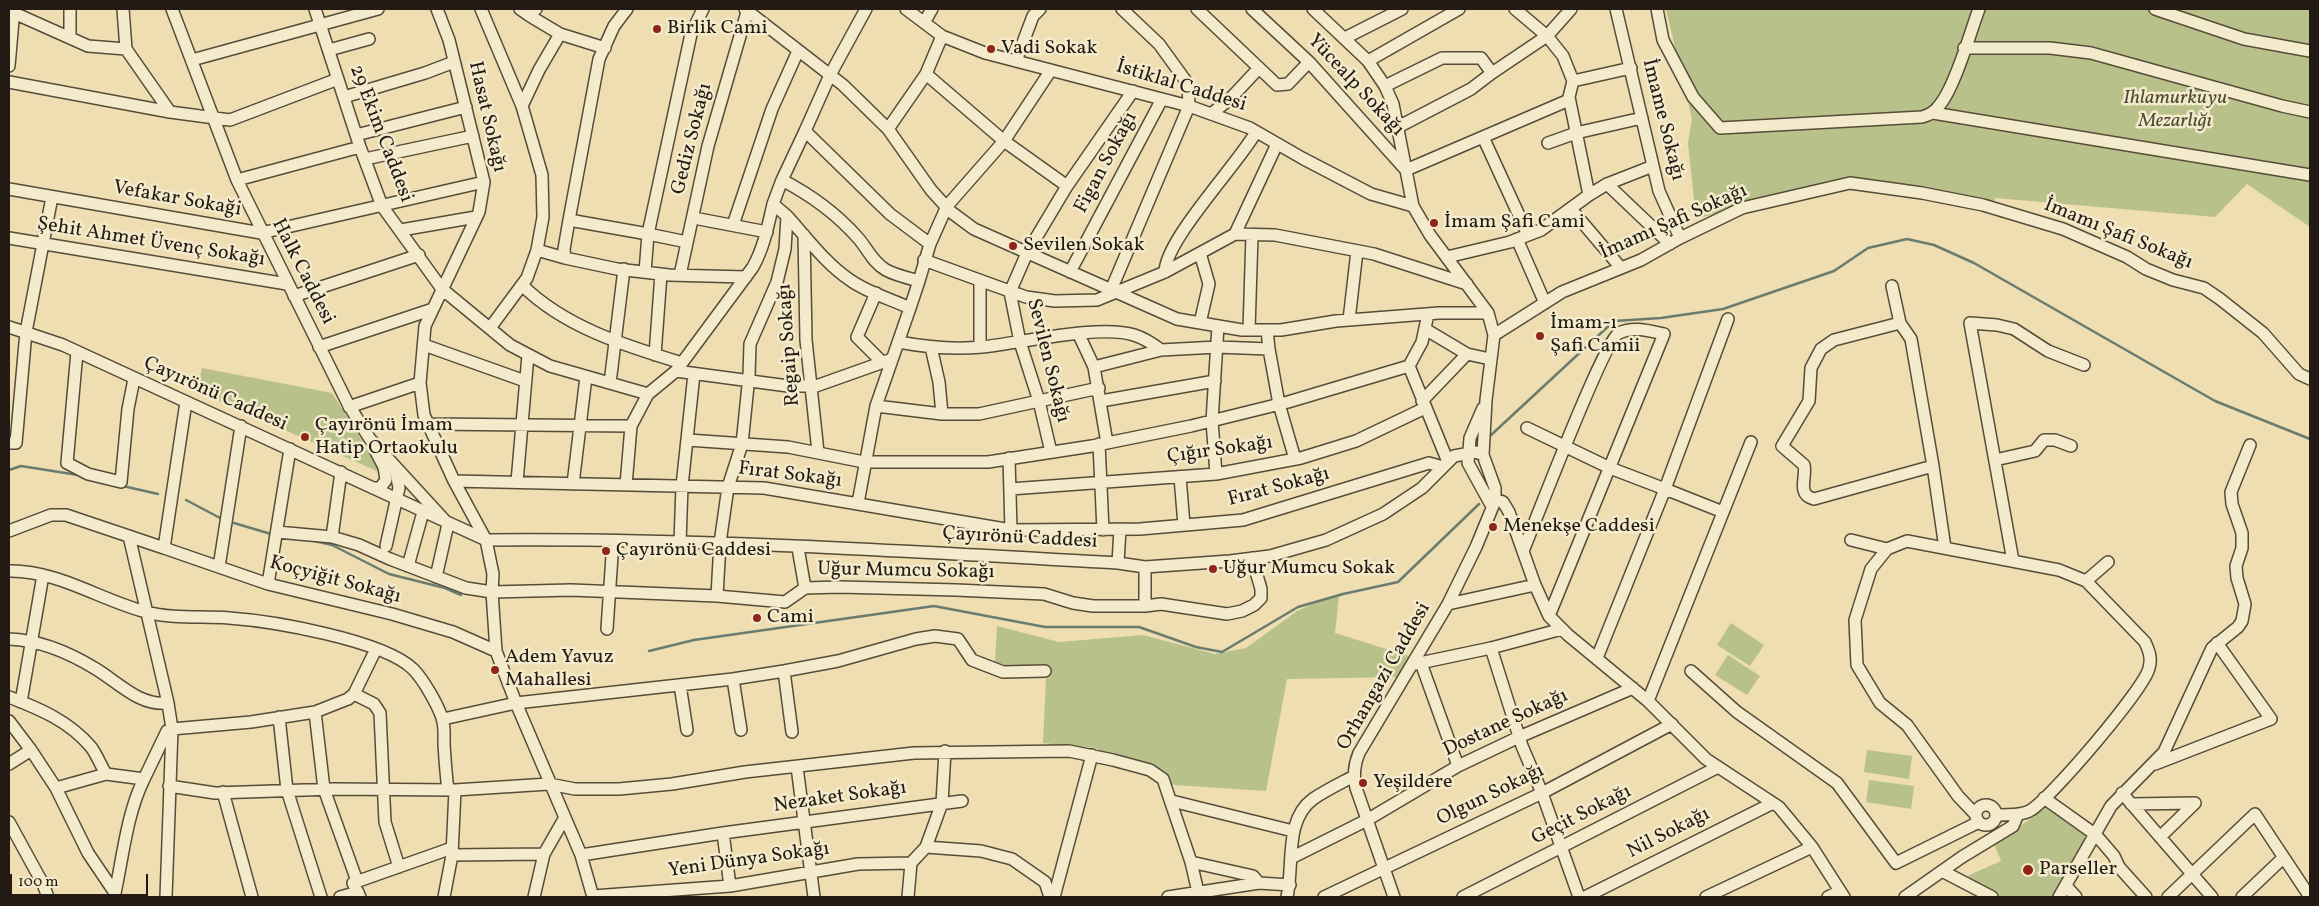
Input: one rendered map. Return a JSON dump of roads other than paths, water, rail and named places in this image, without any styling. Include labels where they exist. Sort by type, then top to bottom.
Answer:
[{"type":"street","points":[[70,9],[70,38]]},
{"type":"street","points":[[123,9],[126,49],[170,112]]},
{"type":"street","name":"29 Ekim Caddesi","points":[[315,9],[360,147],[382,206],[442,289],[510,345],[550,366],[648,394]]},
{"type":"street","points":[[192,60],[378,9]]},
{"type":"street","name":"Hasat Sokağı","points":[[437,9],[449,40],[484,182],[476,217],[442,289]]},
{"type":"street","points":[[481,9],[522,106],[542,175],[543,217],[537,250],[527,278],[490,328]]},
{"type":"street","points":[[520,9],[533,12],[560,34],[605,48]]},
{"type":"street","points":[[565,258],[564,249],[599,59],[614,26],[627,9]]},
{"type":"street","points":[[645,272],[648,234],[690,34],[703,9]]},
{"type":"street","points":[[626,485],[631,426],[648,394],[679,367],[746,277],[760,255],[773,204],[782,180],[830,75],[866,9]]},
{"type":"street","name":"İstiklal Caddesi","points":[[906,9],[925,21],[942,36],[985,53],[1189,106],[1211,114],[1256,132],[1371,194],[1413,206]]},
{"type":"street","points":[[925,21],[932,9]]},
{"type":"street","points":[[1016,61],[1034,16],[1040,9]]},
{"type":"street","points":[[1113,291],[1189,106],[1188,84],[1159,44],[1122,9]]},
{"type":"street","points":[[1197,9],[1277,84],[1288,84],[1308,62]]},
{"type":"street","name":"Yücealp Sokağı","points":[[1252,9],[1308,62],[1406,170]]},
{"type":"street","points":[[1312,9],[1368,61],[1384,86],[1393,104],[1413,206],[1430,235],[1488,314],[1494,335],[1486,400],[1483,455],[1495,488],[1492,501]]},
{"type":"street","points":[[1345,38],[1382,13],[1402,9]]},
{"type":"street","points":[[1368,61],[1459,9]]},
{"type":"street","points":[[1516,9],[1547,36],[1563,56],[1573,81],[1569,100],[1589,195]]},
{"type":"street","points":[[1398,127],[1471,89],[1492,72],[1547,36],[1572,9]]},
{"type":"street","name":"İmame Sokağı","points":[[1616,9],[1659,191],[1680,238]]},
{"type":"street","points":[[1657,9],[1663,40],[1693,97],[1720,128],[1922,117],[1933,113],[1940,106],[1948,91],[1979,9]]},
{"type":"street","points":[[2154,9],[2244,39],[2310,51]]},
{"type":"street","name":"Halk Caddesi","points":[[176,10],[192,60],[237,180],[261,233],[350,407],[370,439],[448,524]]},
{"type":"street","points":[[746,10],[830,75],[888,129],[932,190],[946,206],[974,229],[1177,319],[1249,330],[1267,330],[1349,320],[1428,314],[1488,314]]},
{"type":"street","name":"Gediz Sokağı","points":[[680,275],[694,218],[708,146],[746,10]]},
{"type":"street","points":[[9,66],[14,11],[88,46],[126,49]]},
{"type":"street","points":[[522,106],[539,70],[560,34]]},
{"type":"street","points":[[888,129],[926,74],[942,36]]},
{"type":"street","points":[[329,50],[369,39]]},
{"type":"street","points":[[1964,48],[2050,48],[2091,53],[2310,112]]},
{"type":"street","points":[[734,224],[772,109],[798,51]]},
{"type":"street","points":[[1384,86],[1442,58],[1480,58],[1492,72]]},
{"type":"street","points":[[344,97],[425,73],[454,62]]},
{"type":"street","points":[[1211,114],[1230,99],[1259,68]]},
{"type":"street","points":[[1573,81],[1630,68]]},
{"type":"street","points":[[858,503],[864,462],[887,361],[898,342],[919,281],[924,260],[946,206],[1004,141],[1051,70]]},
{"type":"street","points":[[926,74],[1004,141],[1068,186]]},
{"type":"street","points":[[9,82],[170,112],[230,120],[338,79]]},
{"type":"street","name":"Sevilen Sokağı","points":[[1051,452],[1020,342],[1010,292],[1027,253],[1068,186],[1133,91]]},
{"type":"street","name":"Figan Sokağı","points":[[1070,272],[1162,99]]},
{"type":"street","points":[[1406,170],[1569,100]]},
{"type":"street","points":[[356,135],[466,107]]},
{"type":"street","points":[[1933,113],[2310,175]]},
{"type":"street","points":[[1548,143],[1576,133],[1642,118]]},
{"type":"street","points":[[805,131],[890,214],[930,244]]},
{"type":"street","points":[[1165,272],[1165,265],[1169,254],[1203,203],[1246,150],[1256,132]]},
{"type":"street","points":[[365,159],[473,136]]},
{"type":"street","points":[[1483,137],[1522,237],[1545,303]]},
{"type":"street","points":[[1235,234],[1277,144]]},
{"type":"street","points":[[237,180],[360,147]]},
{"type":"street","points":[[1447,257],[1522,237],[1540,230],[1607,184],[1653,166]]},
{"type":"street","points":[[782,180],[806,192],[828,208],[859,239],[871,257],[885,270],[919,281]]},
{"type":"street","name":"Vefakar Sokaği","points":[[9,189],[261,233],[484,182]]},
{"type":"street","points":[[1607,184],[1670,244]]},
{"type":"street","name":"İmamı Şafi Sokağı","points":[[1494,335],[1562,292],[1641,260],[1680,238],[1742,208],[1850,184],[1922,193],[1982,205],[2063,229],[2127,257],[2146,269],[2173,280],[2204,288],[2263,333],[2299,374],[2310,379]]},
{"type":"street","points":[[12,443],[13,409],[52,196]]},
{"type":"street","points":[[773,204],[850,280],[910,308]]},
{"type":"street","points":[[1570,209],[1621,268]]},
{"type":"street","points":[[717,596],[720,543],[728,487],[742,444],[750,344],[777,282],[785,249],[787,216]]},
{"type":"street","points":[[401,230],[476,217]]},
{"type":"street","points":[[694,218],[734,224],[767,232]]},
{"type":"street","points":[[569,220],[687,242]]},
{"type":"street","points":[[924,260],[1026,297],[1054,301],[1097,300],[1113,291],[1165,272],[1235,234],[1275,235],[1374,254],[1467,284]]},
{"type":"street","name":"Regaip Sokağı","points":[[804,235],[806,340],[818,452]]},
{"type":"street","points":[[1249,330],[1252,235]]},
{"type":"street","name":"Şehit Ahmet Üvenç Sokağı","points":[[9,238],[42,245],[287,284]]},
{"type":"street","points":[[537,250],[565,258],[645,272],[746,277]]},
{"type":"street","points":[[1349,320],[1357,251]]},
{"type":"street","points":[[1200,253],[1209,284],[1200,323]]},
{"type":"street","points":[[294,296],[419,256]]},
{"type":"street","points":[[610,383],[624,269]]},
{"type":"street","points":[[655,355],[661,274]]},
{"type":"street","points":[[980,281],[980,347]]},
{"type":"street","points":[[522,285],[540,302],[565,318],[615,341],[655,355],[694,374],[788,386],[816,386],[887,361]]},
{"type":"street","points":[[1892,286],[1900,323],[1911,339],[1934,466],[1945,548]]},
{"type":"street","points":[[442,289],[426,326],[420,383],[424,416],[454,481],[486,540],[492,574],[496,651],[549,784],[581,855],[593,897]]},
{"type":"street","points":[[876,293],[857,337],[887,361]]},
{"type":"street","points":[[319,347],[433,309]]},
{"type":"street","points":[[688,440],[788,447],[818,452],[846,460],[864,462],[988,462],[1051,452],[1212,421],[1279,404],[1409,366],[1422,342],[1428,314]]},
{"type":"street","points":[[1597,658],[1665,489],[1728,318]]},
{"type":"street","points":[[1900,323],[1834,340],[1821,349],[1811,368],[1809,401],[1782,446],[1804,465],[1803,491],[1814,499],[1934,466]]},
{"type":"street","points":[[2013,561],[1970,323],[1997,325],[2014,329],[2048,351],[2084,365]]},
{"type":"street","points":[[1216,474],[1212,421],[1218,326]]},
{"type":"street","name":"Çayırönü Caddesi","points":[[9,327],[77,352],[486,540],[720,543],[1118,563],[1145,568],[1270,556],[1326,540],[1383,514],[1422,488],[1445,464]]},
{"type":"street","points":[[1425,329],[1467,354],[1490,359]]},
{"type":"street","points":[[1523,551],[1609,345],[1618,333],[1630,329],[1664,334],[1549,616]]},
{"type":"street","points":[[1267,330],[1279,404],[1295,459]]},
{"type":"street","points":[[898,342],[931,347],[980,347],[1110,332],[1133,334],[1147,340],[1161,350]]},
{"type":"street","points":[[1079,335],[1094,367],[1101,401],[1103,530]]},
{"type":"street","points":[[424,345],[525,381]]},
{"type":"street","points":[[931,347],[939,382],[942,414]]},
{"type":"street","points":[[1094,367],[1161,350],[1217,347],[1269,349]]},
{"type":"street","points":[[77,352],[66,463],[88,474],[121,482],[128,409],[134,379]]},
{"type":"street","points":[[517,482],[528,354]]},
{"type":"street","name":"Çığır Sokağı","points":[[1010,489],[1216,474],[1295,459],[1356,441],[1424,405],[1467,354]]},
{"type":"street","points":[[1409,366],[1445,464]]},
{"type":"street","points":[[680,542],[682,486],[694,374]]},
{"type":"street","points":[[573,484],[586,377]]},
{"type":"street","points":[[1101,401],[1215,381]]},
{"type":"street","points":[[350,407],[420,383]]},
{"type":"street","points":[[876,406],[942,414],[979,414],[1099,388]]},
{"type":"street","points":[[1486,400],[1470,438],[1468,463],[1478,482],[1492,501],[1503,502],[1509,512],[1535,584],[1549,616],[1648,701],[1706,759],[1771,804],[1779,807],[1812,847],[1842,894],[1828,897]]},
{"type":"street","points":[[164,548],[186,402]]},
{"type":"street","points":[[428,424],[631,426]]},
{"type":"street","points":[[219,567],[241,426]]},
{"type":"street","points":[[1527,428],[1566,445],[1610,468],[1723,512]]},
{"type":"street","points":[[370,439],[386,474],[386,480],[380,488],[373,488]]},
{"type":"street","points":[[1995,460],[2035,451],[2044,440],[2055,440],[2072,446]]},
{"type":"street","points":[[1648,701],[1751,442]]},
{"type":"street","points":[[2059,897],[2111,806],[2167,746],[2208,654],[2217,642],[2238,627],[2244,616],[2245,604],[2236,573],[2237,560],[2242,548],[2242,533],[2232,504],[2231,492],[2250,445]]},
{"type":"street","points":[[268,584],[290,449]]},
{"type":"street","points":[[1445,464],[1454,456],[1476,452],[1483,455]]},
{"type":"street","points":[[1009,458],[1011,530]]},
{"type":"street","points":[[386,546],[399,480],[394,463]]},
{"type":"street","name":"Fırat Sokağı","points":[[454,481],[764,488],[1011,530],[1103,530],[1243,520],[1429,463],[1445,464]]},
{"type":"street","points":[[1445,464],[1465,463],[1469,466]]},
{"type":"street","points":[[1478,482],[1487,480],[1489,471]]},
{"type":"street","points":[[332,537],[341,472]]},
{"type":"street","points":[[1180,477],[1184,525]]},
{"type":"street","name":"Orhangazi Caddesi","points":[[1394,897],[1354,776],[1359,753],[1416,664],[1448,604],[1476,547],[1492,501]]},
{"type":"street","points":[[408,566],[423,512]]},
{"type":"street","name":"Koçyiğit Sokağı","points":[[9,532],[41,519],[59,515],[74,517],[268,584],[392,614],[453,632],[496,651]]},
{"type":"street","points":[[436,577],[448,524]]},
{"type":"street","points":[[1118,563],[1120,529]]},
{"type":"street","name":"Uğur Mumcu Sokağı","points":[[276,532],[332,537],[359,545],[466,588],[492,592],[571,590],[717,596],[785,602],[805,588],[840,587],[1044,594],[1073,603],[1093,606],[1145,606],[1160,604],[1227,614],[1242,611],[1254,605],[1261,598],[1261,589],[1252,558]]},
{"type":"street","points":[[129,536],[168,703],[172,729],[166,897]]},
{"type":"street","points":[[1851,540],[1887,549]]},
{"type":"street","points":[[607,629],[612,541]]},
{"type":"street","points":[[1907,541],[2013,561],[2059,570],[2086,581],[2145,642],[2150,655],[2149,670],[2120,712],[2086,754],[2044,798],[2031,810],[2018,814],[1997,815],[1994,823],[1986,826],[1977,819],[1958,796],[1907,725],[1880,702],[1858,665],[1856,620],[1871,569],[1887,549],[1907,541]]},
{"type":"street","points":[[798,548],[805,588]]},
{"type":"street","points":[[2086,581],[2108,562]]},
{"type":"street","points":[[1145,568],[1145,606]]},
{"type":"street","points":[[9,571],[22,571],[43,575],[147,612],[183,617],[230,618],[305,629],[344,638],[392,655],[414,670],[435,702],[443,720],[451,790],[452,852],[444,897]]},
{"type":"street","points":[[21,702],[43,575]]},
{"type":"street","points":[[1448,604],[1535,584]]},
{"type":"street","points":[[1458,766],[1416,664],[1491,648],[1562,629]]},
{"type":"street","points":[[443,720],[516,703],[734,679],[784,671],[838,661],[916,638],[935,636],[958,638],[972,660],[1003,672],[1045,671]]},
{"type":"street","points":[[9,639],[33,641],[96,669],[132,694],[157,703],[168,703]]},
{"type":"street","points":[[2151,765],[2270,719],[2217,642]]},
{"type":"street","points":[[1491,648],[1519,737],[1542,793],[1579,897]]},
{"type":"street","points":[[115,895],[134,808],[144,779],[168,732],[172,729],[251,722],[315,712],[348,699],[354,694],[376,649]]},
{"type":"street","points":[[784,671],[792,732]]},
{"type":"street","points":[[1690,671],[1737,712],[1837,783],[1896,863],[1977,819]]},
{"type":"street","points":[[734,679],[741,730]]},
{"type":"street","points":[[680,684],[688,730]]},
{"type":"street","name":"Dostane Sokağı","points":[[1293,857],[1367,820],[1458,766],[1519,737],[1633,688]]},
{"type":"street","points":[[354,694],[374,704],[380,713],[385,822],[399,867]]},
{"type":"street","points":[[9,697],[53,715],[76,732],[92,748],[106,774]]},
{"type":"street","points":[[315,712],[324,789],[358,890]]},
{"type":"street","points":[[279,717],[287,790],[321,897]]},
{"type":"street","points":[[9,721],[32,750],[56,788],[88,853],[115,895]]},
{"type":"street","name":"Olgun Sokağı","points":[[1324,897],[1542,793],[1672,724]]},
{"type":"street","points":[[9,764],[32,750]]},
{"type":"street","points":[[169,786],[223,792],[324,789],[451,790],[549,784],[575,789],[650,787],[745,772],[914,753],[1033,750],[1092,754],[1150,770],[1160,776],[1172,801],[1191,862],[1198,892]]},
{"type":"street","points":[[908,897],[912,863],[926,847],[942,803],[945,751]]},
{"type":"street","points":[[1054,897],[1092,754]]},
{"type":"street","points":[[797,767],[814,897]]},
{"type":"street","name":"Geçit Sokağı","points":[[1463,897],[1718,767]]},
{"type":"street","points":[[56,788],[106,774],[144,779]]},
{"type":"street","points":[[1287,897],[1293,857],[1293,831],[1300,813],[1313,799],[1354,776]]},
{"type":"street","points":[[223,792],[252,897]]},
{"type":"street","points":[[2122,793],[2212,897]]},
{"type":"street","points":[[2044,798],[2096,835],[2114,856],[2118,867],[2146,897]]},
{"type":"street","name":"Nezaket Sokağı","points":[[581,855],[723,833],[962,801]]},
{"type":"street","points":[[1172,801],[1293,831]]},
{"type":"street","points":[[2132,804],[2195,803],[2160,838]]},
{"type":"street","name":"Nil Sokağı","points":[[1585,897],[1771,804]]},
{"type":"street","points":[[1904,897],[2013,826],[2018,814]]},
{"type":"street","points":[[2168,897],[2254,814],[2310,897]]},
{"type":"street","points":[[534,897],[544,854],[564,819]]},
{"type":"street","points":[[9,822],[48,897]]},
{"type":"street","points":[[723,833],[730,886]]},
{"type":"street","points":[[926,847],[981,851],[1012,859],[1045,882],[1050,897]]},
{"type":"street","points":[[1706,897],[1812,847]]},
{"type":"street","points":[[340,897],[358,890],[399,867],[452,852],[544,854]]},
{"type":"street","points":[[2242,897],[2284,858]]},
{"type":"street","points":[[1191,862],[1252,876],[1259,883]]},
{"type":"street","name":"Yeni Dünya Sokağı","points":[[593,897],[730,886],[858,864],[912,863]]},
{"type":"street","points":[[1942,871],[1992,897]]},
{"type":"street","points":[[1168,897],[1259,883],[1290,886]]},
{"type":"street","points":[[2066,886],[2076,897]]},
{"type":"waterway","points":[[1490,436],[1614,321],[1661,318],[1723,309],[1834,271],[1868,248],[1907,239],[1934,245],[1974,263],[2215,401],[2310,439]]},
{"type":"waterway","points":[[9,470],[21,466],[78,475]]},
{"type":"waterway","points":[[123,486],[158,494]]},
{"type":"waterway","points":[[186,500],[222,519]]},
{"type":"waterway","points":[[649,651],[694,640],[934,606],[1045,627],[1139,627],[1196,647],[1222,652],[1298,607],[1343,594],[1398,582],[1479,504]]},
{"type":"waterway","points":[[234,523],[271,534]]},
{"type":"waterway","points":[[310,540],[332,545],[389,574],[445,588],[461,595]]},
{"type":"place","name":"Birlik Cami","points":[[657,29]]},
{"type":"place","name":"Vadi Sokak","points":[[991,49]]},
{"type":"place","name":"İmam Şafi Cami","points":[[1434,223]]},
{"type":"place","name":"Sevilen Sokak","points":[[1013,246]]},
{"type":"place","name":"İmam-ı Şafi Camii","points":[[1540,336]]},
{"type":"place","name":"Çayırönü İmam Hatip Ortaokulu","points":[[305,437]]},
{"type":"place","name":"Menekşe Caddesi","points":[[1493,527]]},
{"type":"place","name":"Çayırönü Caddesi","points":[[606,551]]},
{"type":"place","name":"Uğur Mumcu Sokak","points":[[1213,569]]},
{"type":"place","name":"Cami","points":[[757,618]]},
{"type":"place","name":"Adem Yavuz Mahallesi","points":[[495,670]]},
{"type":"place","name":"Yeşildere","points":[[1363,783]]},
{"type":"place","name":"Parseller","points":[[2028,870]]},
{"type":"park label","name":"Ihlamurkuyu Mezarlığı","points":[[2175,110]]}]
